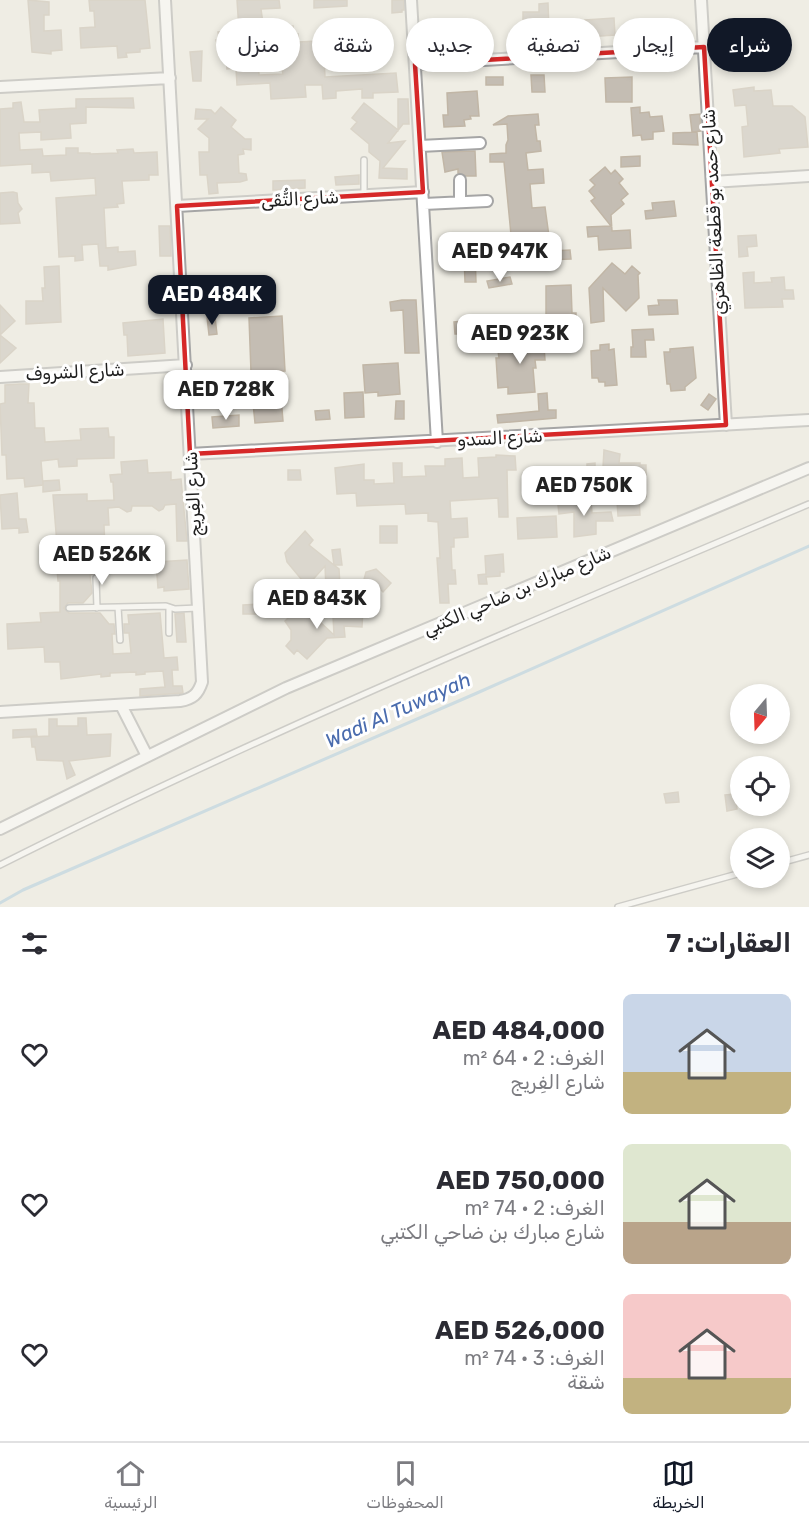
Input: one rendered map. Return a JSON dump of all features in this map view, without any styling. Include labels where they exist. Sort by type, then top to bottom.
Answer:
[{"type":"street","name":"شارع الفِريج","points":[[0,712],[180,701],[196,695],[203,676],[165,0]]},
{"type":"street","points":[[411,0],[412,18]]},
{"type":"street","name":"شارع حمد بو قطعة الظاهري","points":[[701,0],[726,425]]},
{"type":"street","points":[[494,59],[704,46]]},
{"type":"street","points":[[415,72],[437,442]]},
{"type":"street","points":[[0,87],[170,78]]},
{"type":"street","points":[[420,146],[480,143]]},
{"type":"street","points":[[712,182],[809,176]]},
{"type":"street","points":[[460,180],[460,202]]},
{"type":"street","name":"شارع التُّقَى","points":[[177,206],[364,196],[460,202],[487,201]]},
{"type":"street","name":"شارع الشروف","points":[[0,376],[186,366]]},
{"type":"street","name":"شارع السدو","points":[[190,454],[809,420]]},
{"type":"street","name":"شارع مبارك بن ضاحي الكتبي","points":[[0,829],[286,688],[809,468]]},
{"type":"street","points":[[121,705],[147,756]]},
{"type":"lane","points":[[363,160],[364,196]]},
{"type":"lane","points":[[0,864],[193,770],[335,705],[809,504]]},
{"type":"lane","points":[[96,578],[97,608]]},
{"type":"lane","points":[[118,607],[120,640]]},
{"type":"lane","points":[[168,607],[169,633]]},
{"type":"lane","points":[[69,608],[199,608]]},
{"type":"lane","points":[[790,860],[809,855]]},
{"type":"lane","points":[[618,907],[730,876]]},
{"type":"highlighted area","points":[[704,47],[726,425],[190,454],[177,206],[423,192],[415,64]]},
{"type":"building","points":[[28,0],[49,2],[49,15],[44,15],[44,31],[61,30],[62,50],[51,51],[51,54],[32,52]]},
{"type":"building","points":[[89,0],[145,0],[150,48],[140,49],[140,52],[126,53],[127,57],[118,58],[117,46],[81,48],[80,28],[95,27],[94,11],[90,11]]},
{"type":"building","points":[[237,0],[279,0],[280,8],[261,9],[262,18],[238,18]]},
{"type":"building","points":[[314,0],[347,0],[347,6],[314,8]]},
{"type":"building","points":[[392,0],[404,0],[402,12],[392,13]]},
{"type":"building","points":[[548,3],[549,18],[523,18],[523,12],[539,12],[539,4]]},
{"type":"building","points":[[613,18],[613,35],[601,36],[601,19]]},
{"type":"building","points":[[312,41],[312,72],[325,72],[325,77],[396,73],[398,92],[373,93],[373,98],[362,98],[362,89],[336,91],[336,98],[323,99],[322,85],[305,85],[306,97],[271,99],[270,83],[237,85],[236,72],[259,72],[259,75],[300,72],[300,42]]},
{"type":"building","points":[[202,51],[201,81],[193,81],[190,52]]},
{"type":"building","points":[[531,75],[544,75],[545,92],[532,92]]},
{"type":"building","points":[[486,77],[503,77],[503,85],[486,85]]},
{"type":"building","points":[[632,77],[632,102],[606,102],[605,78]]},
{"type":"building","points":[[754,87],[754,91],[771,90],[773,106],[792,106],[805,117],[808,147],[779,149],[780,153],[744,157],[742,127],[748,126],[746,105],[735,106],[733,90]]},
{"type":"building","points":[[477,91],[479,116],[470,116],[471,119],[464,120],[465,126],[444,127],[443,115],[448,115],[447,93]]},
{"type":"building","points":[[133,98],[134,108],[86,107],[86,123],[70,124],[71,138],[41,140],[41,132],[19,133],[20,150],[42,149],[43,156],[66,155],[66,148],[78,148],[78,153],[90,154],[118,153],[117,150],[133,149],[134,153],[157,152],[158,175],[149,175],[149,180],[122,181],[124,203],[117,204],[118,207],[104,208],[106,248],[118,247],[118,252],[135,251],[136,265],[108,270],[108,266],[100,266],[98,244],[82,245],[83,260],[75,261],[75,256],[59,257],[56,198],[96,195],[95,178],[51,181],[50,172],[32,173],[32,164],[0,166],[0,109],[13,108],[13,103],[21,102],[24,122],[40,122],[39,110],[76,108],[76,99]]},
{"type":"building","points":[[398,99],[408,99],[409,124],[403,124],[388,143],[405,141],[383,168],[407,169],[407,179],[379,178],[380,161],[369,152],[369,144],[351,129],[357,122],[352,118],[364,103],[398,130]]},
{"type":"building","points":[[221,107],[236,120],[231,127],[245,139],[251,139],[251,150],[243,149],[244,154],[238,155],[239,173],[246,174],[247,180],[217,183],[218,193],[209,194],[207,175],[200,175],[199,152],[209,152],[209,138],[198,129],[208,119],[195,119],[196,109],[211,110],[215,114]]},
{"type":"building","points":[[640,107],[640,113],[649,112],[650,117],[662,116],[664,131],[653,132],[653,139],[642,140],[641,135],[633,136],[631,108]]},
{"type":"building","points":[[538,114],[539,125],[535,125],[541,151],[526,153],[528,170],[543,169],[544,183],[530,184],[532,208],[545,207],[551,251],[570,250],[571,259],[542,260],[541,243],[512,245],[504,162],[490,162],[490,154],[506,153],[508,140],[507,124],[493,125],[508,116]]},
{"type":"building","points":[[700,114],[701,131],[692,132],[690,115]]},
{"type":"building","points":[[697,132],[698,145],[673,144],[673,133]]},
{"type":"building","points":[[475,151],[476,176],[458,173],[458,169],[445,172],[442,152]]},
{"type":"building","points":[[640,156],[640,166],[621,167],[621,157]]},
{"type":"building","points":[[605,167],[611,174],[615,170],[623,179],[619,183],[628,194],[621,200],[624,204],[611,215],[612,231],[630,230],[631,248],[599,250],[598,236],[588,237],[587,227],[611,226],[591,201],[595,198],[589,191],[595,185],[590,180]]},
{"type":"building","points":[[359,175],[359,184],[336,185],[335,177]]},
{"type":"building","points":[[305,180],[305,188],[273,190],[273,181]]},
{"type":"building","points":[[0,193],[17,193],[18,203],[22,209],[18,213],[20,223],[0,224]]},
{"type":"building","points":[[674,201],[676,216],[646,219],[645,211],[653,210],[652,203]]},
{"type":"building","points":[[159,226],[170,226],[171,256],[160,256]]},
{"type":"building","points":[[756,235],[757,246],[747,247],[748,256],[739,257],[738,236]]},
{"type":"building","points":[[464,254],[475,254],[476,282],[465,282]]},
{"type":"building","points":[[612,263],[625,274],[632,266],[640,273],[638,275],[639,298],[626,311],[603,288],[604,321],[591,323],[589,288]]},
{"type":"building","points":[[59,266],[61,322],[26,324],[26,301],[43,301],[44,267]]},
{"type":"building","points":[[754,272],[754,283],[772,282],[771,278],[784,277],[785,290],[793,290],[794,299],[782,299],[783,307],[745,308],[743,273]]},
{"type":"building","points":[[510,277],[512,284],[489,288],[487,281]]},
{"type":"building","points":[[571,285],[572,313],[576,313],[576,329],[565,329],[564,320],[546,320],[546,286]]},
{"type":"building","points":[[163,297],[172,297],[173,309],[164,310]]},
{"type":"building","points":[[416,300],[419,353],[405,353],[403,310],[391,311],[390,302]]},
{"type":"building","points":[[658,300],[677,300],[678,314],[649,315],[648,306],[659,305]]},
{"type":"building","points":[[0,305],[15,321],[0,335]]},
{"type":"building","points":[[282,316],[285,371],[251,372],[249,318]]},
{"type":"building","points":[[207,317],[215,317],[217,334],[209,335]]},
{"type":"building","points":[[163,319],[165,353],[128,356],[127,335],[124,335],[123,323]]},
{"type":"building","points":[[474,321],[475,334],[455,334],[454,322]]},
{"type":"building","points":[[653,329],[654,340],[645,340],[646,357],[631,357],[632,330]]},
{"type":"building","points":[[543,334],[545,360],[535,360],[536,368],[533,368],[535,392],[508,394],[508,387],[498,388],[496,358],[499,358],[498,351],[521,349],[520,335]]},
{"type":"building","points":[[0,335],[16,348],[0,363]]},
{"type":"building","points":[[609,344],[609,350],[614,349],[617,385],[605,386],[605,382],[592,378],[591,351],[600,350],[600,345]]},
{"type":"building","points":[[693,347],[696,378],[685,387],[685,390],[671,391],[670,384],[667,384],[664,352],[670,352],[670,349]]},
{"type":"building","points":[[398,363],[400,394],[378,396],[378,392],[365,393],[363,365]]},
{"type":"building","points":[[29,384],[28,403],[34,403],[35,428],[44,428],[45,442],[81,440],[80,429],[108,428],[109,437],[114,437],[114,458],[77,459],[77,466],[59,467],[58,459],[41,461],[43,485],[25,487],[24,478],[7,479],[6,455],[2,455],[0,404],[5,403],[5,385]]},
{"type":"building","points":[[363,392],[364,417],[345,418],[344,393]]},
{"type":"building","points":[[252,393],[260,393],[260,398],[281,397],[283,421],[255,423]]},
{"type":"building","points":[[547,393],[548,410],[556,410],[556,418],[498,423],[497,415],[539,411],[538,394]]},
{"type":"building","points":[[709,394],[716,399],[708,410],[701,405]]},
{"type":"building","points":[[396,401],[404,401],[404,419],[395,419]]},
{"type":"building","points":[[329,410],[330,419],[316,420],[315,411]]},
{"type":"building","points":[[239,415],[239,426],[213,428],[212,417]]},
{"type":"building","points":[[604,450],[620,454],[619,463],[646,465],[646,497],[639,499],[640,515],[618,516],[616,485],[610,485],[611,468],[603,467]]},
{"type":"building","points":[[496,455],[515,456],[516,470],[507,470],[508,517],[499,517],[498,498],[450,501],[451,519],[467,518],[468,537],[454,538],[454,547],[451,547],[452,570],[455,570],[456,584],[448,584],[449,603],[440,603],[437,558],[440,558],[438,522],[428,521],[428,513],[406,514],[405,504],[357,506],[356,493],[337,494],[335,468],[364,464],[364,480],[374,480],[374,484],[394,483],[393,463],[402,463],[402,477],[426,476],[425,466],[445,466],[445,459],[462,458],[463,478],[479,477],[478,458],[496,457]]},
{"type":"building","points":[[147,460],[148,473],[171,472],[171,480],[181,479],[187,541],[177,541],[176,504],[165,505],[159,511],[152,506],[132,506],[131,511],[127,512],[119,507],[108,508],[109,525],[104,525],[105,551],[113,551],[113,561],[106,561],[107,574],[90,575],[92,593],[83,603],[68,603],[64,608],[69,613],[100,613],[109,624],[114,624],[113,654],[131,653],[129,633],[124,633],[124,624],[129,624],[128,615],[160,613],[164,658],[177,657],[178,670],[172,670],[173,686],[182,686],[183,693],[140,696],[140,689],[165,687],[163,671],[136,675],[136,672],[110,673],[110,676],[101,677],[101,674],[61,679],[60,662],[45,662],[44,647],[8,649],[7,624],[41,622],[40,613],[60,612],[60,581],[58,581],[57,569],[59,569],[53,495],[87,494],[87,501],[114,500],[113,482],[111,482],[110,475],[122,474],[121,462]]},
{"type":"building","points":[[595,463],[595,472],[589,472],[590,489],[569,490],[568,468],[587,468],[587,464]]},
{"type":"building","points":[[288,470],[300,470],[301,480],[288,480]]},
{"type":"building","points":[[59,480],[60,490],[43,492],[43,481]]},
{"type":"building","points":[[17,493],[19,519],[26,519],[28,532],[19,533],[19,528],[2,529],[0,495]]},
{"type":"building","points":[[591,500],[592,513],[611,512],[613,521],[596,521],[596,534],[574,537],[574,512],[559,514],[558,505]]},
{"type":"building","points":[[556,516],[557,537],[518,539],[517,518]]},
{"type":"building","points":[[380,526],[397,526],[397,543],[380,543]]},
{"type":"building","points":[[305,531],[313,540],[309,545],[339,569],[340,587],[326,588],[325,566],[307,586],[287,562],[285,553]]},
{"type":"building","points":[[146,540],[159,540],[159,555],[147,555]]},
{"type":"building","points":[[340,549],[342,565],[334,565],[332,550]]},
{"type":"building","points":[[503,554],[504,572],[500,572],[500,576],[486,577],[487,584],[479,584],[478,575],[486,574],[485,556]]},
{"type":"building","points":[[187,560],[189,589],[164,591],[164,587],[158,588],[156,562]]},
{"type":"building","points":[[376,569],[391,583],[383,592],[375,584],[373,595],[364,595],[363,583],[366,572]]},
{"type":"building","points":[[262,587],[279,587],[279,595],[262,596]]},
{"type":"building","points":[[259,604],[260,614],[243,614],[243,605]]},
{"type":"building","points":[[304,607],[334,635],[333,616],[354,614],[354,609],[363,609],[362,627],[344,626],[345,637],[327,638],[307,659],[297,650],[294,654],[286,646],[291,640],[291,630],[285,621],[298,608],[301,611]]},
{"type":"building","points":[[184,613],[186,642],[177,642],[175,614]]},
{"type":"building","points":[[78,718],[86,718],[87,735],[111,734],[110,756],[69,761],[75,775],[67,779],[63,761],[37,760],[31,737],[49,736],[49,719],[57,719],[57,726],[78,726]]},
{"type":"building","points":[[36,729],[37,736],[13,738],[13,730]]},
{"type":"building","points":[[678,792],[679,802],[666,803],[664,794]]},
{"type":"building","points":[[730,794],[730,810],[727,811],[725,795]]},
{"type":"waterway","name":"Wadi Al Tuwayah","points":[[0,903],[23,890],[809,546]]}]
